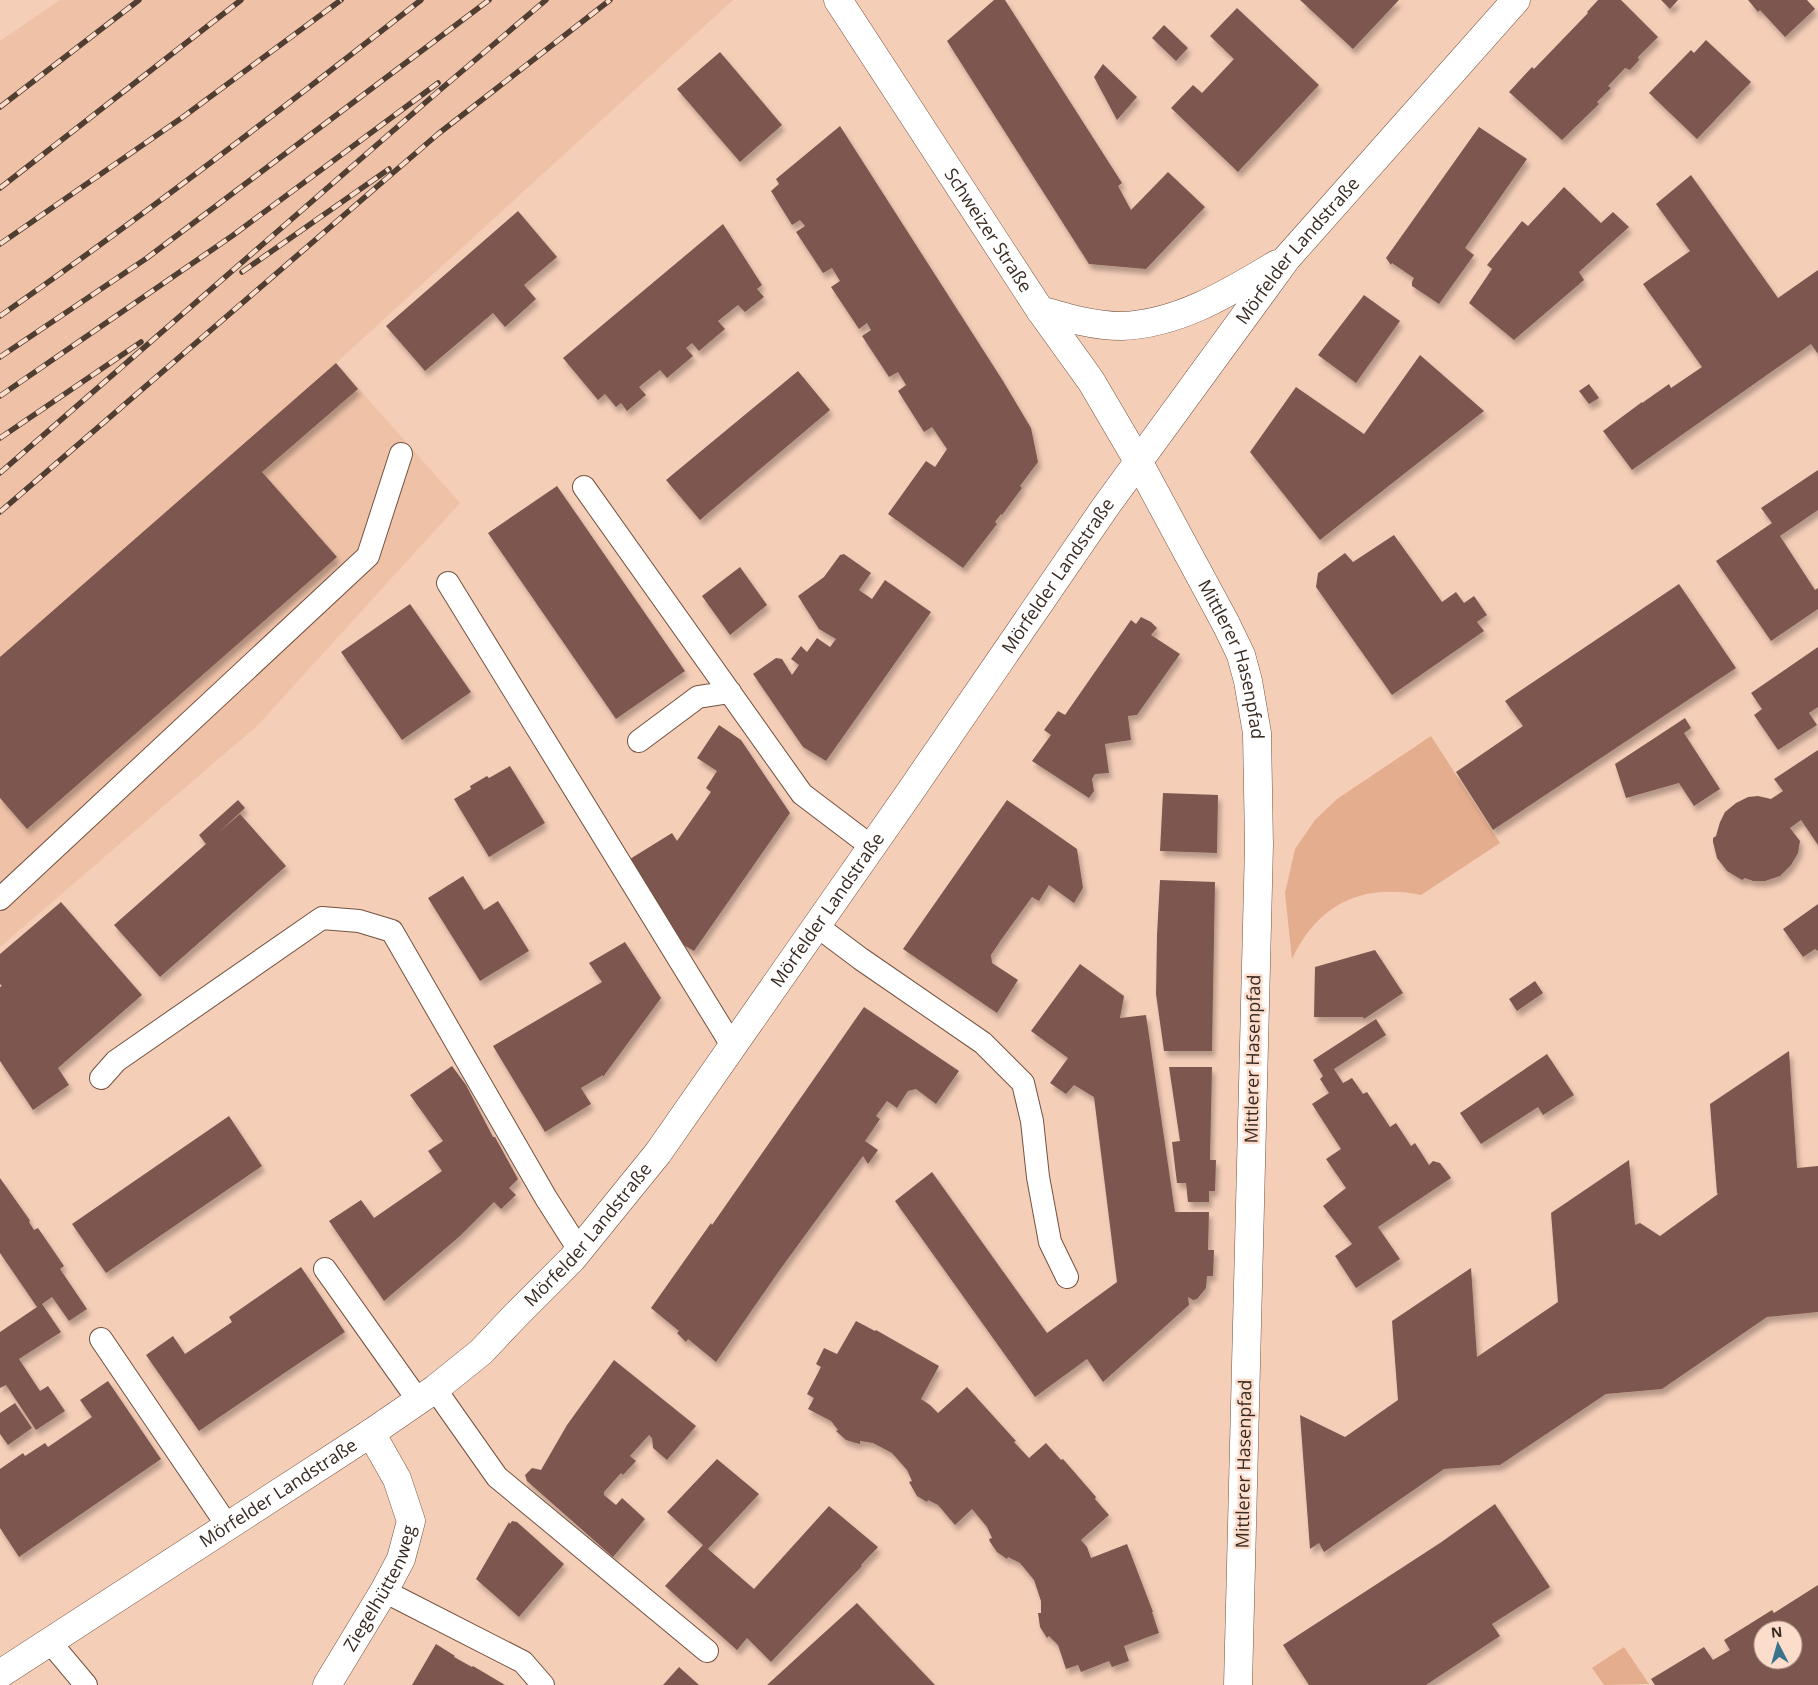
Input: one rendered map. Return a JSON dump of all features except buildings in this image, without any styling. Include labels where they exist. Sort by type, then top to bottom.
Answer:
[{"type":"street","name":"Schweizer Straße","points":[[838,0],[1040,310],[1090,381],[1138,461]]},
{"type":"street","name":"Mörfelder Landstraße","points":[[0,1674],[427,1394],[481,1352],[582,1248],[658,1153],[872,847],[1055,578],[1287,258],[1516,0]]},
{"type":"street","points":[[1040,310],[1085,322],[1122,326],[1162,320],[1189,311],[1231,291],[1287,258]]},
{"type":"street","name":"Mittlerer Hasenpfad","points":[[1138,461],[1241,655],[1248,681],[1257,733],[1259,845],[1238,1685]]},
{"type":"street","name":"Ziegelhüttenweg","points":[[327,1685],[384,1591],[401,1559],[411,1521],[397,1479],[370,1433]]},
{"type":"lane","points":[[0,899],[368,556],[401,454]]},
{"type":"lane","points":[[584,487],[802,794],[872,847]]},
{"type":"lane","points":[[448,583],[733,1047]]},
{"type":"lane","points":[[639,741],[698,697],[730,692]]},
{"type":"lane","points":[[101,1078],[116,1061],[322,918],[359,921],[392,931],[546,1198],[576,1245],[582,1248]]},
{"type":"lane","points":[[817,926],[861,959],[983,1043],[1023,1083],[1032,1121],[1038,1177],[1050,1242],[1067,1277]]},
{"type":"lane","points":[[325,1269],[496,1476],[707,1651]]},
{"type":"lane","points":[[101,1339],[227,1525]]},
{"type":"lane","points":[[384,1591],[523,1662],[543,1685]]},
{"type":"lane","points":[[49,1641],[86,1685]]},
{"type":"shaded area","points":[[60,0],[733,0],[336,363],[460,503],[258,725],[0,947],[0,41]]},
{"type":"shaded area","points":[[1431,736],[1500,843],[1421,895],[1380,892],[1361,895],[1344,902],[1329,911],[1315,924],[1292,959],[1285,893],[1295,849],[1315,820],[1337,799]]},
{"type":"shaded area","points":[[1624,1647],[1649,1684],[1604,1685],[1592,1668]]},
{"type":"railway","points":[[0,107],[139,0]]},
{"type":"railway","points":[[0,188],[241,0]]},
{"type":"railway","points":[[0,244],[183,117],[341,0]]},
{"type":"railway","points":[[0,316],[160,201],[421,0]]},
{"type":"railway","points":[[0,357],[147,258],[489,0]]},
{"type":"railway","points":[[0,473],[546,0]]},
{"type":"railway","points":[[0,512],[438,134],[610,0]]},
{"type":"railway","points":[[0,396],[232,236],[438,83]]},
{"type":"railway","points":[[242,272],[389,169]]},
{"type":"railway","points":[[0,438],[141,342]]}]
